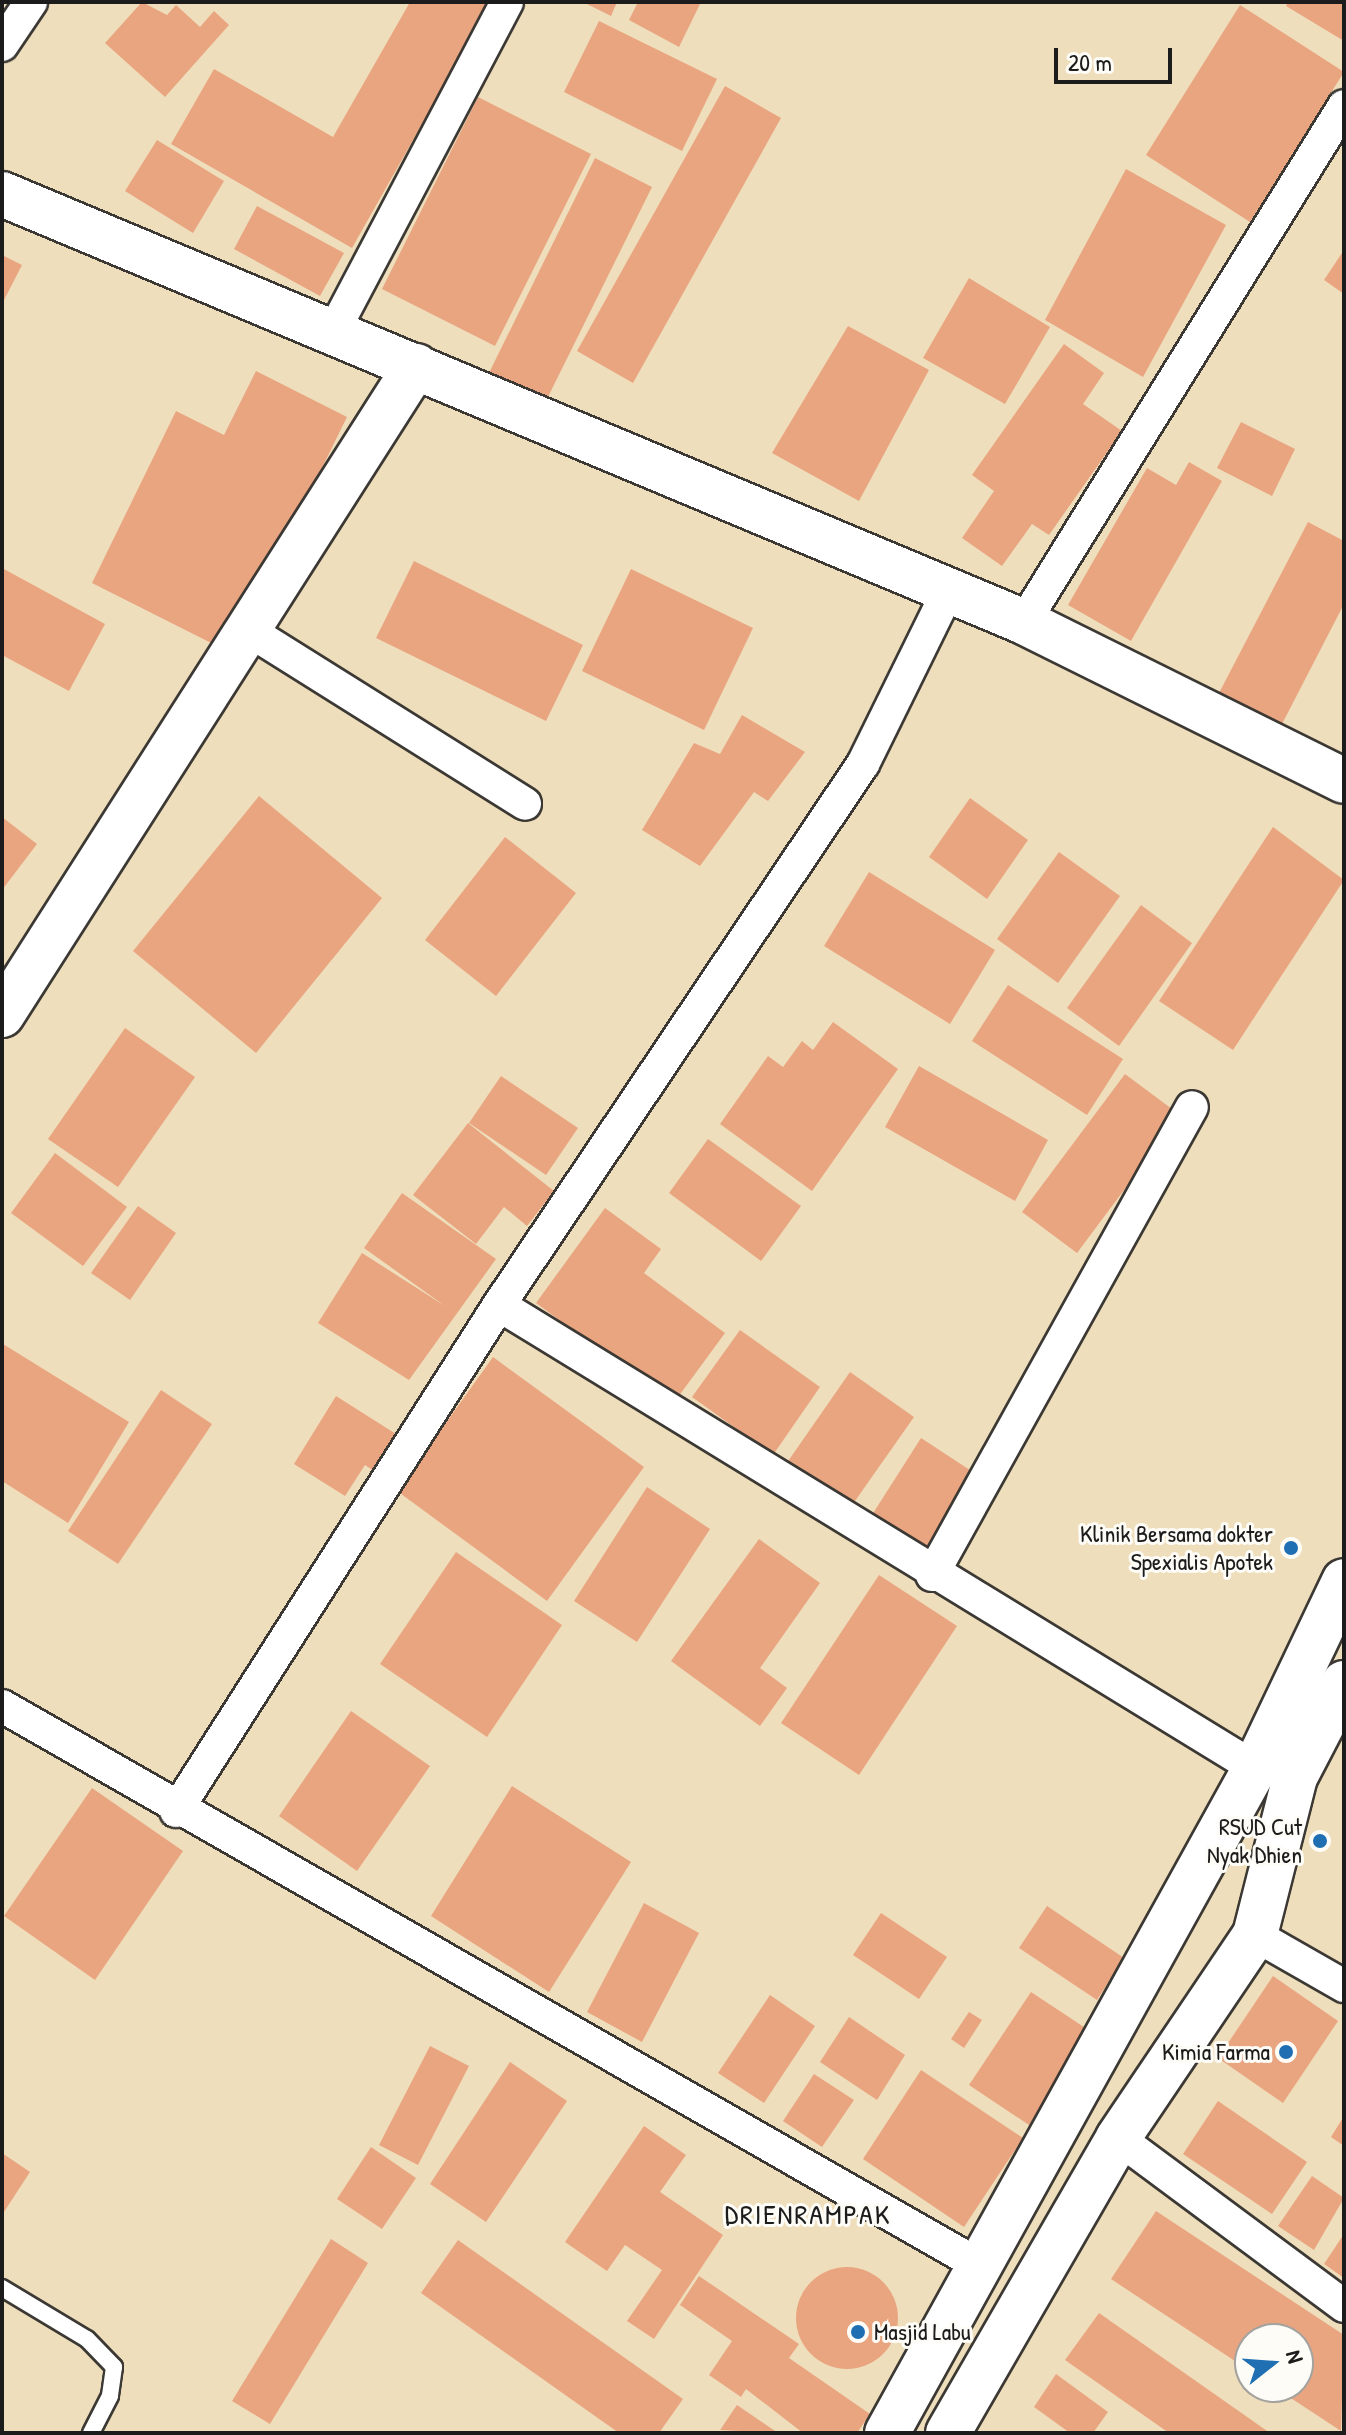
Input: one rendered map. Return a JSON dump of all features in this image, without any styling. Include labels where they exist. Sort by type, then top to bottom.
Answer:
[{"type":"main road","points":[[2,194],[332,334],[416,366],[946,595],[1024,622],[1344,781]]},
{"type":"main road","points":[[2,1015],[416,366]]},
{"type":"main road","points":[[887,2433],[984,2268],[1255,1768],[1344,1581]]},
{"type":"main road","points":[[948,2433],[1118,2138],[1255,1935],[1295,1777],[1344,1683]]},
{"type":"street","points":[[2,45],[31,2]]},
{"type":"street","points":[[332,334],[507,2]]},
{"type":"street","points":[[1024,622],[1344,106]]},
{"type":"street","points":[[176,1811],[499,1305],[863,764],[946,595]]},
{"type":"street","points":[[248,630],[525,804]]},
{"type":"street","points":[[932,1575],[1192,1107]]},
{"type":"street","points":[[499,1305],[932,1575],[1255,1768]]},
{"type":"street","points":[[2,1706],[176,1811],[984,2268]]},
{"type":"street","points":[[1255,1935],[1344,1986]]},
{"type":"street","points":[[1118,2138],[1344,2306]]},
{"type":"lane","points":[[2,2288],[87,2339],[114,2367],[110,2396],[91,2433]]},
{"type":"building","points":[[142,2],[167,15],[176,5],[200,27],[214,11],[229,25],[165,97],[105,43]]},
{"type":"building","points":[[410,2],[491,2],[352,248],[171,144],[214,69],[333,137]]},
{"type":"building","points":[[583,2],[617,2],[611,16]]},
{"type":"building","points":[[638,2],[701,2],[679,47],[629,20]]},
{"type":"building","points":[[1288,2],[1344,2],[1344,41],[1286,6]]},
{"type":"building","points":[[1240,5],[1344,72],[1250,222],[1146,155]]},
{"type":"building","points":[[599,21],[717,79],[682,151],[564,92]]},
{"type":"building","points":[[725,86],[781,118],[633,383],[577,351]]},
{"type":"building","points":[[478,97],[591,154],[495,346],[382,289]]},
{"type":"building","points":[[157,140],[224,181],[193,233],[125,191]]},
{"type":"building","points":[[595,158],[652,187],[543,407],[486,379]]},
{"type":"building","points":[[1126,169],[1226,225],[1143,377],[1045,320]]},
{"type":"building","points":[[257,206],[344,253],[320,296],[234,249]]},
{"type":"building","points":[[1344,250],[1344,294],[1324,280]]},
{"type":"building","points":[[2,255],[22,265],[2,304]]},
{"type":"building","points":[[969,278],[1050,327],[1005,404],[923,358]]},
{"type":"building","points":[[848,326],[929,370],[859,501],[772,453]]},
{"type":"building","points":[[1064,344],[1104,373],[1083,404],[1122,431],[1049,535],[1032,524],[1002,566],[962,538],[994,491],[972,475]]},
{"type":"building","points":[[256,371],[347,417],[231,653],[92,583],[176,411],[224,435]]},
{"type":"building","points":[[1241,422],[1295,449],[1272,496],[1217,468]]},
{"type":"building","points":[[1189,462],[1222,481],[1131,641],[1068,605],[1147,468],[1176,485]]},
{"type":"building","points":[[1308,522],[1344,541],[1344,604],[1281,726],[1219,693]]},
{"type":"building","points":[[414,561],[583,645],[546,721],[376,638]]},
{"type":"building","points":[[2,568],[105,624],[69,691],[2,655]]},
{"type":"building","points":[[631,569],[753,628],[704,730],[582,671]]},
{"type":"building","points":[[742,715],[805,752],[768,801],[754,792],[700,866],[642,830],[694,743],[720,754]]},
{"type":"building","points":[[259,796],[382,898],[256,1053],[133,951]]},
{"type":"building","points":[[970,798],[1028,840],[987,899],[929,857]]},
{"type":"building","points":[[2,817],[37,844],[2,890]]},
{"type":"building","points":[[1273,827],[1344,880],[1233,1050],[1159,1001]]},
{"type":"building","points":[[505,837],[576,893],[496,996],[425,940]]},
{"type":"building","points":[[1059,852],[1120,896],[1058,983],[997,939]]},
{"type":"building","points":[[869,872],[995,950],[950,1024],[824,946]]},
{"type":"building","points":[[1141,905],[1192,943],[1119,1046],[1067,1008]]},
{"type":"building","points":[[1008,985],[1123,1059],[1087,1115],[972,1041]]},
{"type":"building","points":[[833,1022],[898,1069],[812,1191],[720,1124],[768,1056],[783,1067],[802,1041],[813,1050]]},
{"type":"building","points":[[125,1028],[195,1077],[118,1187],[48,1139]]},
{"type":"building","points":[[919,1066],[1048,1140],[1015,1201],[885,1127]]},
{"type":"building","points":[[1125,1074],[1180,1115],[1077,1253],[1022,1212]]},
{"type":"building","points":[[501,1076],[578,1128],[546,1175],[469,1123]]},
{"type":"building","points":[[468,1123],[554,1191],[527,1226],[504,1207],[476,1244],[413,1195]]},
{"type":"building","points":[[708,1139],[801,1206],[761,1261],[669,1193]]},
{"type":"building","points":[[55,1153],[127,1207],[83,1266],[11,1213]]},
{"type":"building","points":[[402,1193],[496,1259],[409,1380],[318,1323],[362,1253],[445,1306],[364,1248]]},
{"type":"building","points":[[138,1206],[176,1233],[130,1300],[91,1273]]},
{"type":"building","points":[[605,1208],[661,1249],[644,1273],[725,1333],[673,1404],[536,1303]]},
{"type":"building","points":[[740,1330],[820,1387],[773,1455],[692,1397]]},
{"type":"building","points":[[3,1344],[129,1422],[68,1523],[2,1481]]},
{"type":"building","points":[[493,1357],[644,1467],[547,1601],[397,1491]]},
{"type":"building","points":[[850,1372],[914,1417],[848,1511],[784,1467]]},
{"type":"building","points":[[161,1390],[212,1424],[118,1564],[68,1531]]},
{"type":"building","points":[[336,1396],[396,1434],[374,1471],[365,1465],[345,1496],[294,1464]]},
{"type":"building","points":[[921,1438],[979,1476],[928,1556],[870,1518]]},
{"type":"building","points":[[647,1487],[710,1529],[637,1642],[574,1601]]},
{"type":"building","points":[[759,1539],[820,1583],[760,1668],[787,1688],[760,1726],[671,1661]]},
{"type":"building","points":[[456,1552],[562,1625],[487,1737],[380,1664]]},
{"type":"building","points":[[879,1575],[957,1626],[859,1775],[781,1723]]},
{"type":"building","points":[[351,1711],[430,1766],[357,1871],[279,1816]]},
{"type":"building","points":[[512,1786],[631,1862],[549,1992],[431,1916]]},
{"type":"building","points":[[92,1788],[183,1851],[95,1980],[4,1916]]},
{"type":"building","points":[[644,1903],[699,1933],[642,2042],[587,2012]]},
{"type":"building","points":[[1047,1906],[1124,1958],[1097,2000],[1019,1948]]},
{"type":"building","points":[[881,1913],[947,1957],[919,1999],[853,1955]]},
{"type":"building","points":[[1273,1976],[1338,2021],[1283,2103],[1218,2058]]},
{"type":"building","points":[[1031,1992],[1093,2033],[1032,2127],[969,2085]]},
{"type":"building","points":[[770,1995],[815,2026],[764,2103],[718,2073]]},
{"type":"building","points":[[969,2012],[982,2020],[964,2048],[951,2039]]},
{"type":"building","points":[[849,2017],[905,2055],[877,2100],[820,2062]]},
{"type":"building","points":[[430,2046],[469,2066],[418,2165],[379,2145]]},
{"type":"building","points":[[510,2062],[567,2101],[486,2222],[430,2184]]},
{"type":"building","points":[[921,2070],[1023,2138],[964,2227],[863,2159]]},
{"type":"building","points":[[814,2074],[854,2100],[822,2147],[783,2121]]},
{"type":"building","points":[[1218,2101],[1307,2162],[1272,2214],[1183,2154]]},
{"type":"building","points":[[1344,2116],[1344,2146],[1331,2137]]},
{"type":"building","points":[[644,2126],[686,2155],[660,2192],[723,2235],[654,2339],[627,2321],[662,2270],[625,2245],[607,2271],[565,2242]]},
{"type":"building","points":[[371,2147],[416,2178],[382,2229],[337,2199]]},
{"type":"building","points":[[2,2153],[30,2172],[2,2215]]},
{"type":"building","points":[[1312,2176],[1344,2198],[1314,2250],[1278,2226]]},
{"type":"building","points":[[1156,2211],[1344,2335],[1341,2431],[1298,2403],[1314,2403],[1314,2323],[1234,2323],[1234,2360],[1111,2279]]},
{"type":"building","points":[[1344,2234],[1344,2278],[1324,2264]]},
{"type":"building","points":[[331,2239],[368,2263],[270,2424],[232,2401]]},
{"type":"building","points":[[458,2240],[683,2399],[659,2433],[619,2433],[421,2293]]},
{"type":"building","points":[[847,2267],[866,2271],[883,2282],[894,2299],[898,2318],[894,2337],[883,2354],[866,2365],[847,2369],[828,2365],[811,2354],[800,2337],[796,2318],[800,2299],[811,2282],[828,2271]]},
{"type":"building","points":[[699,2276],[799,2344],[789,2358],[870,2414],[857,2433],[803,2433],[746,2389],[741,2397],[709,2375],[732,2341],[680,2305]]},
{"type":"building","points":[[1099,2313],[1270,2433],[1169,2433],[1065,2360]]},
{"type":"building","points":[[1056,2374],[1108,2412],[1093,2433],[1070,2433],[1034,2407]]},
{"type":"building","points":[[737,2405],[778,2433],[720,2430]]},
{"type":"place","name":"Klinik Bersama dokter Spexialis Apotek","points":[[1291,1548]]},
{"type":"place","name":"RSUD Cut Nyak Dhien","points":[[1320,1841]]},
{"type":"place","name":"Kimia Farma","points":[[1286,2052]]},
{"type":"place","name":"Masjid Labu","points":[[858,2332]]},
{"type":"district","name":"DRIENRAMPAK","points":[[808,2214]]}]
